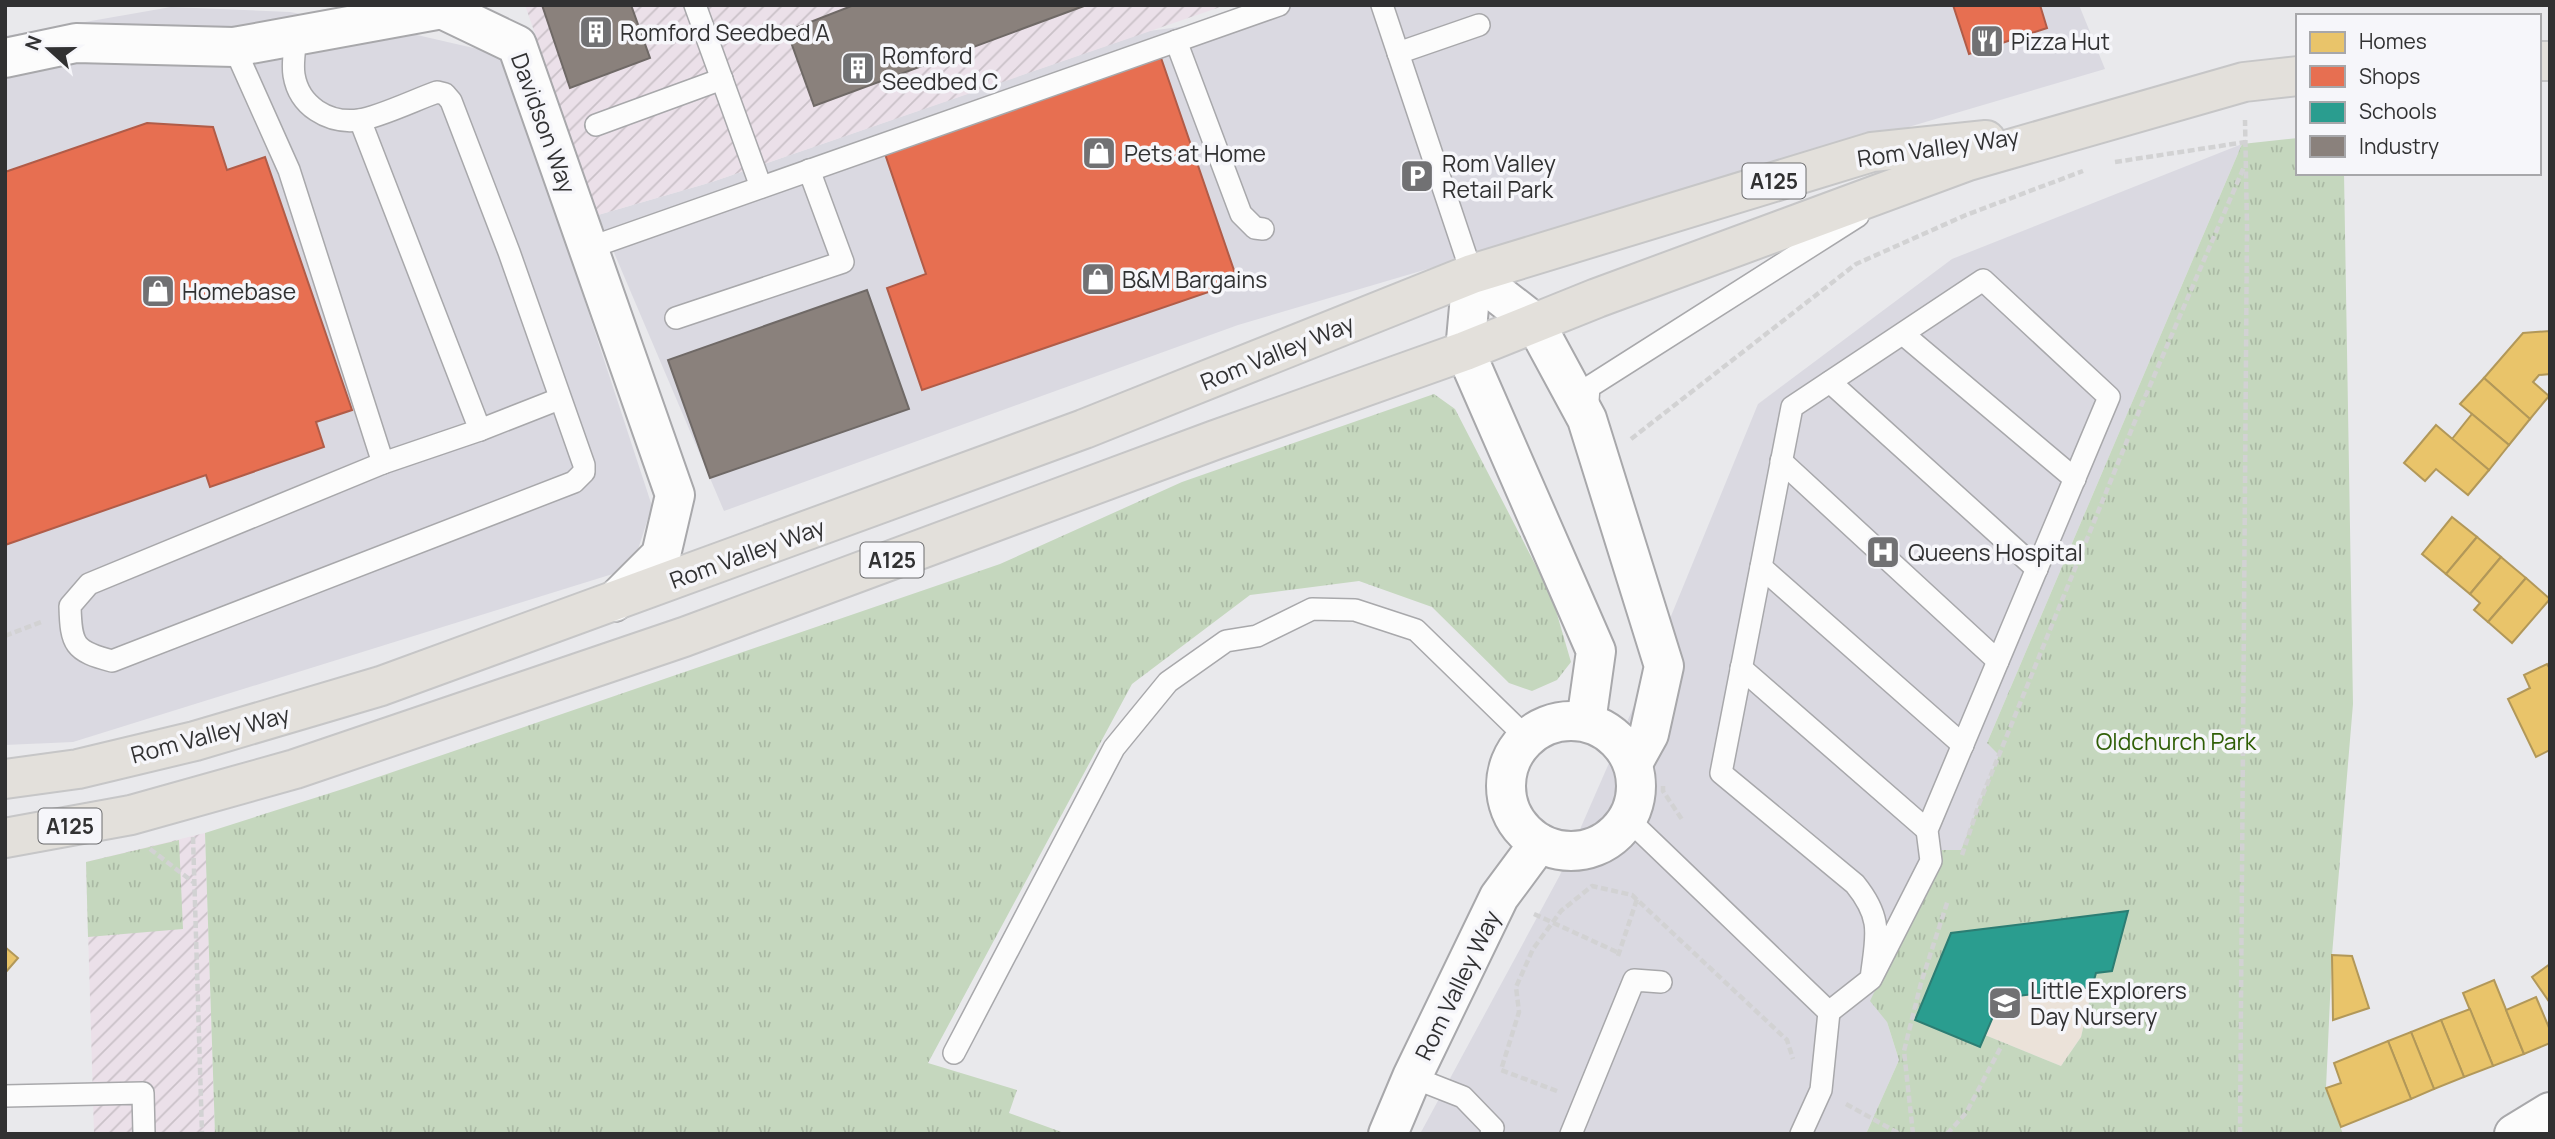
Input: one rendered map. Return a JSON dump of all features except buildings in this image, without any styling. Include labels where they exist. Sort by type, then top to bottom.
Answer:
[{"type":"main road","name":"Rom Valley Way","points":[[5,838],[131,815],[295,769],[684,637],[1465,351],[1968,161],[2244,82],[2296,76]]},
{"type":"main road","name":"Rom Valley Way","points":[[5,779],[78,769],[195,741],[381,686],[1084,429],[1472,274],[1872,152],[2085,127]]},
{"type":"street","name":"Davidson Way","points":[[5,58],[76,43],[234,47],[370,20],[442,9],[517,45],[674,495],[661,555],[614,602]]},
{"type":"street","points":[[1472,274],[1535,323],[1587,419],[1664,666],[1649,734],[1633,763]]},
{"type":"street","points":[[1472,274],[1465,351],[1596,651],[1586,722]]},
{"type":"street","points":[[1586,722],[1615,737],[1633,763],[1636,782],[1635,801],[1628,818],[1611,838],[1589,850],[1563,851],[1539,844],[1523,831],[1512,814],[1506,794],[1507,773],[1514,754],[1527,738],[1555,723],[1586,722]]},
{"type":"street","name":"Rom Valley Way","points":[[1388,1134],[1412,1077],[1499,897],[1539,844]]},
{"type":"street","points":[[2514,1134],[2550,1112]]},
{"type":"lane","points":[[589,248],[1279,5]]},
{"type":"lane","points":[[1382,5],[1472,274]]},
{"type":"lane","points":[[698,6],[761,187]]},
{"type":"lane","points":[[1398,53],[1479,24]]},
{"type":"lane","points":[[296,36],[294,74],[301,96],[318,114],[336,119],[360,120],[437,92],[445,94],[451,102],[509,252],[584,465],[584,472],[574,482],[112,661],[87,654],[71,635],[70,606],[89,584],[383,463],[559,400]]},
{"type":"lane","points":[[1176,41],[1227,149],[1241,214],[1255,229],[1263,229]]},
{"type":"lane","points":[[234,47],[289,170],[383,463]]},
{"type":"lane","points":[[596,125],[722,79]]},
{"type":"lane","points":[[360,120],[480,430]]},
{"type":"lane","points":[[676,318],[843,262],[809,170]]},
{"type":"lane","points":[[1587,419],[1590,387],[1910,183]]},
{"type":"lane","points":[[1801,1134],[1821,1090],[1829,1012],[1871,979],[1931,861],[1927,830],[2109,397],[1983,280],[1792,407],[1721,773],[1855,884],[1870,903],[1877,929],[1871,979]]},
{"type":"lane","points":[[1903,334],[2075,479]]},
{"type":"lane","points":[[1830,382],[2037,569]]},
{"type":"lane","points":[[1782,461],[1998,661]]},
{"type":"lane","points":[[1761,567],[1963,745]]},
{"type":"lane","points":[[954,1053],[1114,748],[1168,682],[1226,641],[1257,636],[1311,610],[1355,610],[1416,630],[1527,738]]},
{"type":"lane","points":[[1741,668],[1927,830]]},
{"type":"lane","points":[[1628,818],[1829,1012]]},
{"type":"lane","points":[[1571,1134],[1634,980],[1661,982]]},
{"type":"lane","points":[[1412,1077],[1463,1097],[1493,1128],[1491,1134]]},
{"type":"lane","points":[[5,1096],[143,1093],[144,1134]]},
{"type":"path","points":[[2240,1134],[2247,241],[2244,82]]},
{"type":"path","points":[[1958,868],[1984,791],[2137,417],[2245,164]]},
{"type":"path","points":[[193,836],[202,1134]]},
{"type":"path","points":[[148,848],[194,883]]},
{"type":"path","points":[[1913,1134],[1904,1051],[1921,983],[1950,894]]},
{"type":"path","points":[[1499,897],[1619,953]]},
{"type":"path","points":[[1947,1134],[1966,1113],[2002,1045]]},
{"type":"path","points":[[1821,1090],[1899,1134]]},
{"type":"shaded area","points":[[525,5],[1226,5],[712,182],[598,215]]},
{"type":"shaded area","name":"Rom Valley Retail Park","points":[[1267,5],[2079,5],[2105,69],[1238,325],[724,511],[598,215],[712,182],[1149,31],[1239,19]]},
{"type":"shaded area","points":[[171,7],[290,12],[417,35],[504,55],[652,506],[632,568],[73,742],[5,745],[5,36]]},
{"type":"shaded area","name":"Queens Hospital","points":[[2242,144],[1987,743],[2000,755],[1961,850],[1941,850],[1887,1022],[1899,1060],[1866,1134],[1420,1134],[1560,875],[1637,699],[1758,404],[1952,259]]},
{"type":"shaded area","points":[[205,833],[215,1134],[94,1134],[86,862]]},
{"type":"shaded area","name":"Little Explorers Day Nursery","points":[[2128,911],[2112,971],[2096,973],[2081,1037],[2061,1066],[1985,1035],[1980,1047],[1915,1020],[1951,933]]},
{"type":"green space","name":"Oldchurch Park","points":[[2296,138],[2296,175],[2344,175],[2353,704],[2332,955],[2326,1088],[2343,1134],[1866,1134],[1899,1060],[1887,1022],[1870,1001],[1942,850],[1961,850],[1999,755],[1987,743],[2242,144]],"holes":[[[2128,911],[2112,971],[2096,973],[2081,1037],[2061,1066],[1985,1035],[1979,1047],[1915,1020]]]},
{"type":"green space","points":[[1434,394],[1455,409],[1552,597],[1571,662],[1557,680],[1532,691],[1509,683],[1432,607],[1359,581],[1250,595],[1132,684],[928,1063],[1017,1090],[1009,1113],[1067,1134],[215,1134],[205,833],[346,788],[1000,564],[1182,482]]},
{"type":"green space","points":[[179,840],[183,929],[88,937],[86,862]]},
{"type":"place","name":"Romford Seedbed A","points":[[596,32]]},
{"type":"place","name":"Pizza Hut","points":[[1987,41]]},
{"type":"place","name":"Romford Seedbed C","points":[[858,68]]},
{"type":"place","name":"Pets at Home","points":[[1099,153]]},
{"type":"place","name":"Rom Valley Retail Park","points":[[1417,176]]},
{"type":"place","name":"B&M Bargains","points":[[1098,279]]},
{"type":"place","name":"Homebase","points":[[158,291]]},
{"type":"place","name":"Queens Hospital","points":[[1883,552]]},
{"type":"place","name":"Little Explorers Day Nursery","points":[[2005,1003]]}]
